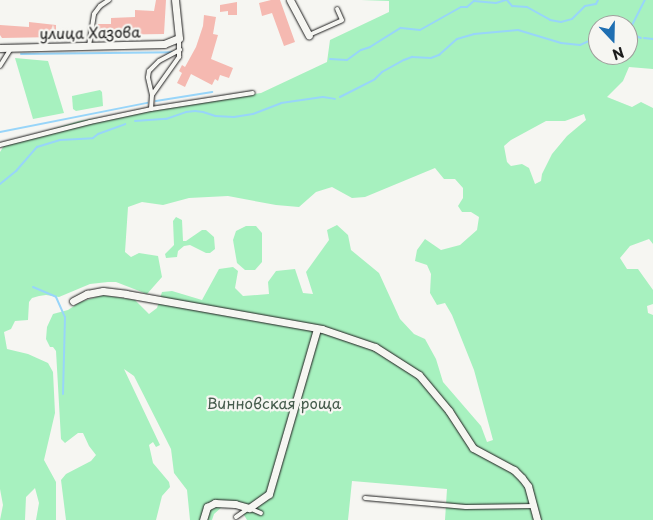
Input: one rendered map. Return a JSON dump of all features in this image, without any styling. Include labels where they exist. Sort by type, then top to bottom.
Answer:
[{"type":"street","points":[[175,0],[179,38]]},
{"type":"street","points":[[290,0],[310,35]]},
{"type":"street","name":"улица Хазова","points":[[0,48],[164,44],[179,38]]},
{"type":"street","points":[[73,301],[87,294],[103,291],[126,294],[317,329],[364,342],[400,361],[419,375],[449,411],[473,448],[514,470],[522,478],[534,506],[537,520]]},
{"type":"street","points":[[203,520],[207,507],[215,503],[235,504],[249,508],[269,494],[317,329]]},
{"type":"lane","points":[[89,46],[94,14],[108,0]]},
{"type":"lane","points":[[310,35],[342,20],[337,9]]},
{"type":"lane","points":[[152,95],[175,64],[180,50],[179,38]]},
{"type":"lane","points":[[0,66],[12,47]]},
{"type":"lane","points":[[152,109],[149,71],[159,62],[180,50]]},
{"type":"lane","points":[[0,145],[90,122],[152,109],[253,93]]},
{"type":"lane","points":[[365,498],[466,506],[534,506]]},
{"type":"lane","points":[[236,517],[249,508],[261,513]]},
{"type":"green space","name":"Винновская роща","points":[[361,0],[653,0],[653,69],[629,67],[623,81],[607,97],[632,107],[641,102],[653,108],[653,244],[649,239],[630,246],[620,258],[627,269],[638,269],[653,290],[653,304],[647,306],[648,313],[653,315],[653,520],[445,520],[447,489],[352,481],[348,520],[247,520],[241,510],[236,507],[223,506],[214,514],[212,520],[190,520],[187,490],[174,473],[171,449],[134,376],[124,369],[160,445],[156,447],[153,442],[149,445],[153,463],[169,482],[170,487],[162,496],[156,520],[66,520],[61,480],[66,474],[91,461],[96,455],[83,433],[78,433],[65,443],[61,439],[56,351],[53,347],[50,347],[46,339],[47,327],[53,314],[68,310],[80,302],[103,295],[135,300],[149,314],[157,308],[162,292],[172,291],[202,300],[219,269],[233,267],[238,271],[235,288],[243,296],[269,294],[268,282],[276,271],[295,269],[303,293],[313,294],[306,272],[329,240],[327,230],[337,225],[348,235],[351,250],[379,273],[400,319],[414,334],[425,339],[436,359],[443,382],[481,426],[487,442],[493,440],[474,370],[452,315],[445,303],[437,305],[430,293],[431,274],[427,265],[415,261],[417,250],[425,239],[441,250],[460,245],[477,230],[479,217],[471,212],[462,212],[458,206],[463,198],[463,188],[455,179],[444,179],[435,168],[365,197],[352,198],[332,187],[316,192],[299,207],[276,205],[228,196],[189,198],[163,205],[142,202],[128,207],[125,252],[131,257],[139,253],[158,256],[162,277],[147,294],[116,282],[108,282],[90,284],[59,297],[39,296],[32,298],[29,302],[28,320],[15,321],[11,329],[4,332],[7,349],[28,354],[48,363],[53,372],[55,413],[44,460],[56,482],[56,520],[36,520],[39,503],[35,488],[26,497],[25,520],[0,520],[3,505],[0,489],[0,152],[5,144],[79,121],[261,93],[327,62],[330,40],[389,12],[389,1]],"holes":[[[584,114],[586,120],[567,136],[552,154],[542,174],[541,181],[535,184],[529,168],[522,164],[511,166],[507,162],[504,146],[511,140],[546,121],[565,121]]]},
{"type":"green space","points":[[15,58],[48,61],[64,113],[33,119]]},
{"type":"green space","points":[[100,90],[102,92],[103,106],[76,111],[73,109],[72,96]]},
{"type":"green space","points":[[176,217],[182,220],[183,241],[186,241],[202,230],[206,230],[214,237],[215,249],[210,253],[206,253],[190,245],[184,246],[178,251],[177,257],[166,258],[165,254],[174,245],[173,221]]},
{"type":"green space","points":[[246,226],[256,226],[262,233],[262,262],[255,270],[245,270],[237,263],[233,240],[236,231]]},
{"type":"building","points":[[156,0],[166,0],[164,34],[98,35],[98,24],[111,24],[111,18],[135,17],[135,10],[154,11]]},
{"type":"building","points":[[280,0],[295,42],[284,46],[272,13],[262,16],[259,3]]},
{"type":"building","points":[[237,2],[237,15],[228,15],[228,11],[220,12],[220,5]]},
{"type":"building","points":[[204,15],[216,17],[213,34],[218,35],[211,59],[233,68],[229,78],[220,75],[218,81],[215,79],[212,85],[191,74],[185,87],[177,83],[182,73],[179,71],[182,65],[185,67],[196,47],[203,26]]},
{"type":"building","points":[[29,22],[56,25],[56,37],[2,38],[0,35],[0,25],[29,27]]},
{"type":"waterway","points":[[330,59],[347,60],[401,28],[420,30],[461,7],[467,7],[474,1],[496,3],[506,0]]},
{"type":"waterway","points":[[507,0],[512,6],[527,7],[550,20],[561,22],[572,19],[585,6],[596,4],[598,0]]},
{"type":"waterway","points":[[641,38],[628,33],[645,0]]},
{"type":"waterway","points":[[340,97],[375,79],[382,72],[404,60],[412,57],[431,58],[439,55],[457,39],[474,34],[518,30],[561,43],[580,45],[588,41]]},
{"type":"waterway","points":[[644,38],[653,39]]},
{"type":"waterway","points":[[21,54],[174,52]]},
{"type":"waterway","points":[[156,101],[212,92]]},
{"type":"waterway","points":[[135,121],[166,119],[195,111],[215,116],[234,117],[253,114],[281,103],[323,97],[335,99]]},
{"type":"waterway","points":[[0,132],[147,103]]},
{"type":"waterway","points":[[0,184],[16,171],[37,147],[60,140],[93,138],[98,134],[125,124]]},
{"type":"waterway","points":[[33,287],[56,297],[65,317],[63,394]]}]
